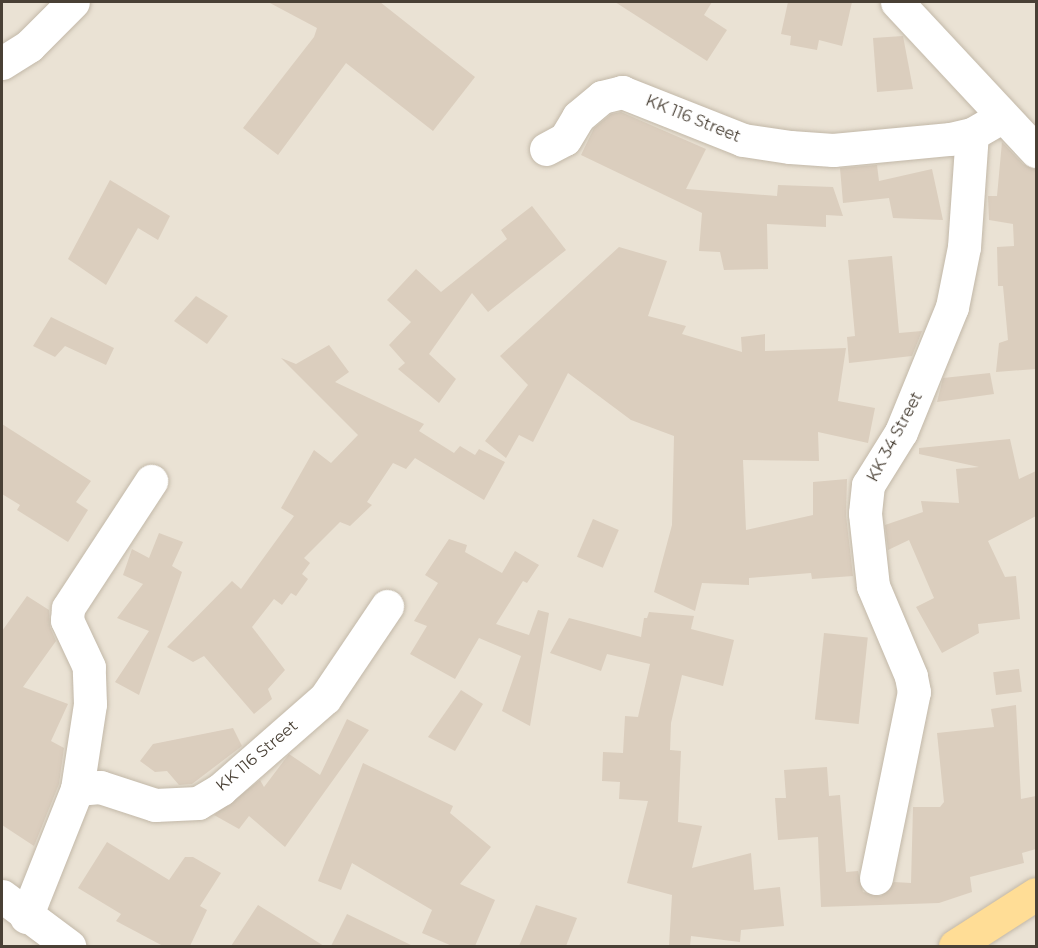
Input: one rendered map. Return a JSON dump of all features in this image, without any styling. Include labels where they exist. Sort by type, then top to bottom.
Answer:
[{"type":"main road","points":[[955,946],[1036,894]]},
{"type":"street","points":[[2,63],[29,46],[73,2]]},
{"type":"street","points":[[897,2],[1036,151]]},
{"type":"street","name":"KK 116 Street","points":[[546,148],[565,139],[578,117],[602,97],[622,92],[743,140],[790,147],[856,148],[972,134],[1002,117]]},
{"type":"street","name":"KK 34 Street","points":[[876,878],[914,692],[873,586],[865,513],[868,485],[901,432],[952,307],[964,247],[972,134]]},
{"type":"street","points":[[26,917],[77,789],[90,704],[90,667],[67,621],[68,609],[151,481]]},
{"type":"street","name":"KK 116 Street","points":[[77,789],[100,787],[154,805],[198,802],[221,789],[325,698],[387,606]]},
{"type":"street","points":[[2,896],[26,917],[69,946]]},
{"type":"shaded area","points":[[2,2],[1036,2],[1036,946],[2,946]]},
{"type":"building","points":[[268,2],[380,2],[475,77],[433,131],[346,63],[278,155],[243,128],[314,37],[317,28]]},
{"type":"building","points":[[615,2],[712,2],[704,15],[727,30],[707,61]]},
{"type":"building","points":[[788,2],[852,2],[842,46],[819,40],[817,50],[790,45],[791,36],[781,34]]},
{"type":"building","points":[[903,36],[913,89],[877,92],[873,38]]},
{"type":"building","points":[[621,112],[706,149],[686,189],[777,196],[778,185],[833,187],[843,216],[826,215],[826,227],[767,224],[768,269],[724,270],[720,252],[699,251],[702,213],[581,155],[594,128],[611,114]]},
{"type":"building","points":[[1002,142],[1023,164],[1036,169],[1036,369],[996,372],[999,343],[1008,340],[1003,286],[998,286],[997,247],[1014,246],[1013,224],[989,220],[988,196],[997,196]]},
{"type":"building","points":[[877,165],[879,181],[932,169],[943,220],[893,218],[889,198],[843,203],[840,168]]},
{"type":"building","points":[[110,180],[170,216],[158,240],[138,228],[106,285],[68,259]]},
{"type":"building","points":[[532,206],[566,250],[488,312],[472,293],[429,354],[456,379],[439,403],[398,369],[405,363],[389,345],[411,322],[387,300],[416,269],[441,292],[507,239],[501,230]]},
{"type":"building","points":[[619,247],[667,261],[648,316],[686,326],[682,334],[742,352],[741,337],[765,334],[765,351],[846,348],[838,401],[875,408],[868,443],[818,432],[819,461],[743,460],[746,530],[813,515],[813,482],[847,479],[846,515],[853,576],[812,579],[811,573],[749,578],[749,585],[702,583],[695,611],[654,592],[672,525],[674,436],[631,420],[568,373],[533,442],[519,435],[506,458],[485,441],[528,385],[500,356]]},
{"type":"building","points":[[892,256],[899,333],[922,331],[912,356],[849,363],[847,337],[855,336],[848,260]]},
{"type":"building","points":[[196,296],[228,316],[207,344],[174,321]]},
{"type":"building","points":[[51,317],[114,348],[106,365],[65,346],[55,357],[33,346]]},
{"type":"building","points":[[329,345],[349,372],[335,382],[424,424],[419,431],[454,453],[460,446],[475,455],[479,449],[505,462],[484,500],[415,458],[406,469],[393,463],[367,502],[372,505],[350,526],[340,522],[304,558],[310,563],[302,574],[308,579],[296,596],[291,593],[282,605],[274,599],[252,627],[285,670],[268,689],[272,699],[254,714],[204,656],[193,662],[167,647],[232,581],[241,589],[294,516],[281,508],[314,450],[331,463],[358,435],[281,358],[296,364]]},
{"type":"building","points":[[990,373],[994,394],[937,402],[943,378]]},
{"type":"building","points":[[2,424],[91,481],[76,502],[88,510],[68,542],[17,510],[20,505],[2,494]]},
{"type":"building","points":[[1010,439],[1019,479],[1036,471],[1036,516],[988,541],[1005,577],[1016,576],[1020,619],[978,624],[979,633],[942,653],[916,607],[934,598],[909,540],[888,550],[885,525],[923,512],[921,501],[959,503],[956,469],[979,467],[919,454],[919,448]]},
{"type":"building","points":[[593,519],[619,530],[603,568],[577,557]]},
{"type":"building","points":[[159,533],[183,542],[172,566],[182,572],[139,695],[115,682],[149,631],[117,618],[143,584],[123,575],[132,549],[149,558]]},
{"type":"building","points":[[449,539],[467,545],[465,552],[502,573],[515,551],[539,565],[527,583],[523,581],[496,624],[529,635],[538,610],[549,613],[530,726],[502,711],[521,656],[479,638],[455,679],[410,654],[427,626],[414,621],[438,583],[425,575]]},
{"type":"building","points":[[27,596],[49,610],[50,627],[56,641],[23,687],[68,704],[51,741],[64,748],[59,784],[34,846],[2,825],[2,631]]},
{"type":"building","points":[[649,612],[694,616],[691,629],[734,640],[723,686],[682,675],[671,723],[670,750],[681,751],[678,822],[702,826],[692,868],[751,853],[754,890],[780,887],[784,926],[741,930],[740,942],[691,936],[690,946],[669,946],[672,895],[627,883],[648,801],[619,799],[620,782],[602,781],[603,752],[623,753],[625,716],[638,717],[650,664],[607,654],[601,671],[550,653],[569,618],[641,637],[644,618],[647,618]]},
{"type":"building","points":[[824,633],[868,638],[859,724],[815,720]]},
{"type":"building","points":[[1019,669],[1022,692],[996,695],[993,672]]},
{"type":"building","points":[[461,690],[483,704],[455,751],[428,737]]},
{"type":"building","points":[[1016,705],[1021,799],[1036,796],[1036,849],[1022,853],[1024,863],[970,877],[972,892],[939,903],[821,907],[818,837],[778,840],[775,798],[786,798],[784,770],[827,767],[829,796],[840,795],[846,872],[858,871],[863,892],[881,896],[894,882],[911,883],[913,807],[940,807],[944,802],[937,733],[994,727],[991,709]]},
{"type":"building","points":[[347,719],[369,730],[285,847],[249,816],[239,829],[214,815],[260,780],[264,787],[289,754],[320,775]]},
{"type":"building","points":[[233,728],[242,746],[192,784],[179,785],[167,771],[155,772],[140,761],[153,744]]},
{"type":"building","points":[[363,763],[453,806],[450,813],[491,847],[460,884],[495,900],[475,946],[452,946],[422,933],[432,910],[352,863],[341,890],[318,881]]},
{"type":"building","points":[[107,842],[169,880],[185,857],[193,857],[221,873],[200,906],[207,910],[190,946],[163,946],[116,921],[121,914],[78,888]]},
{"type":"building","points":[[258,905],[324,946],[231,946]]},
{"type":"building","points":[[536,905],[577,918],[566,946],[519,946]]},
{"type":"building","points":[[347,914],[413,946],[331,946]]}]
